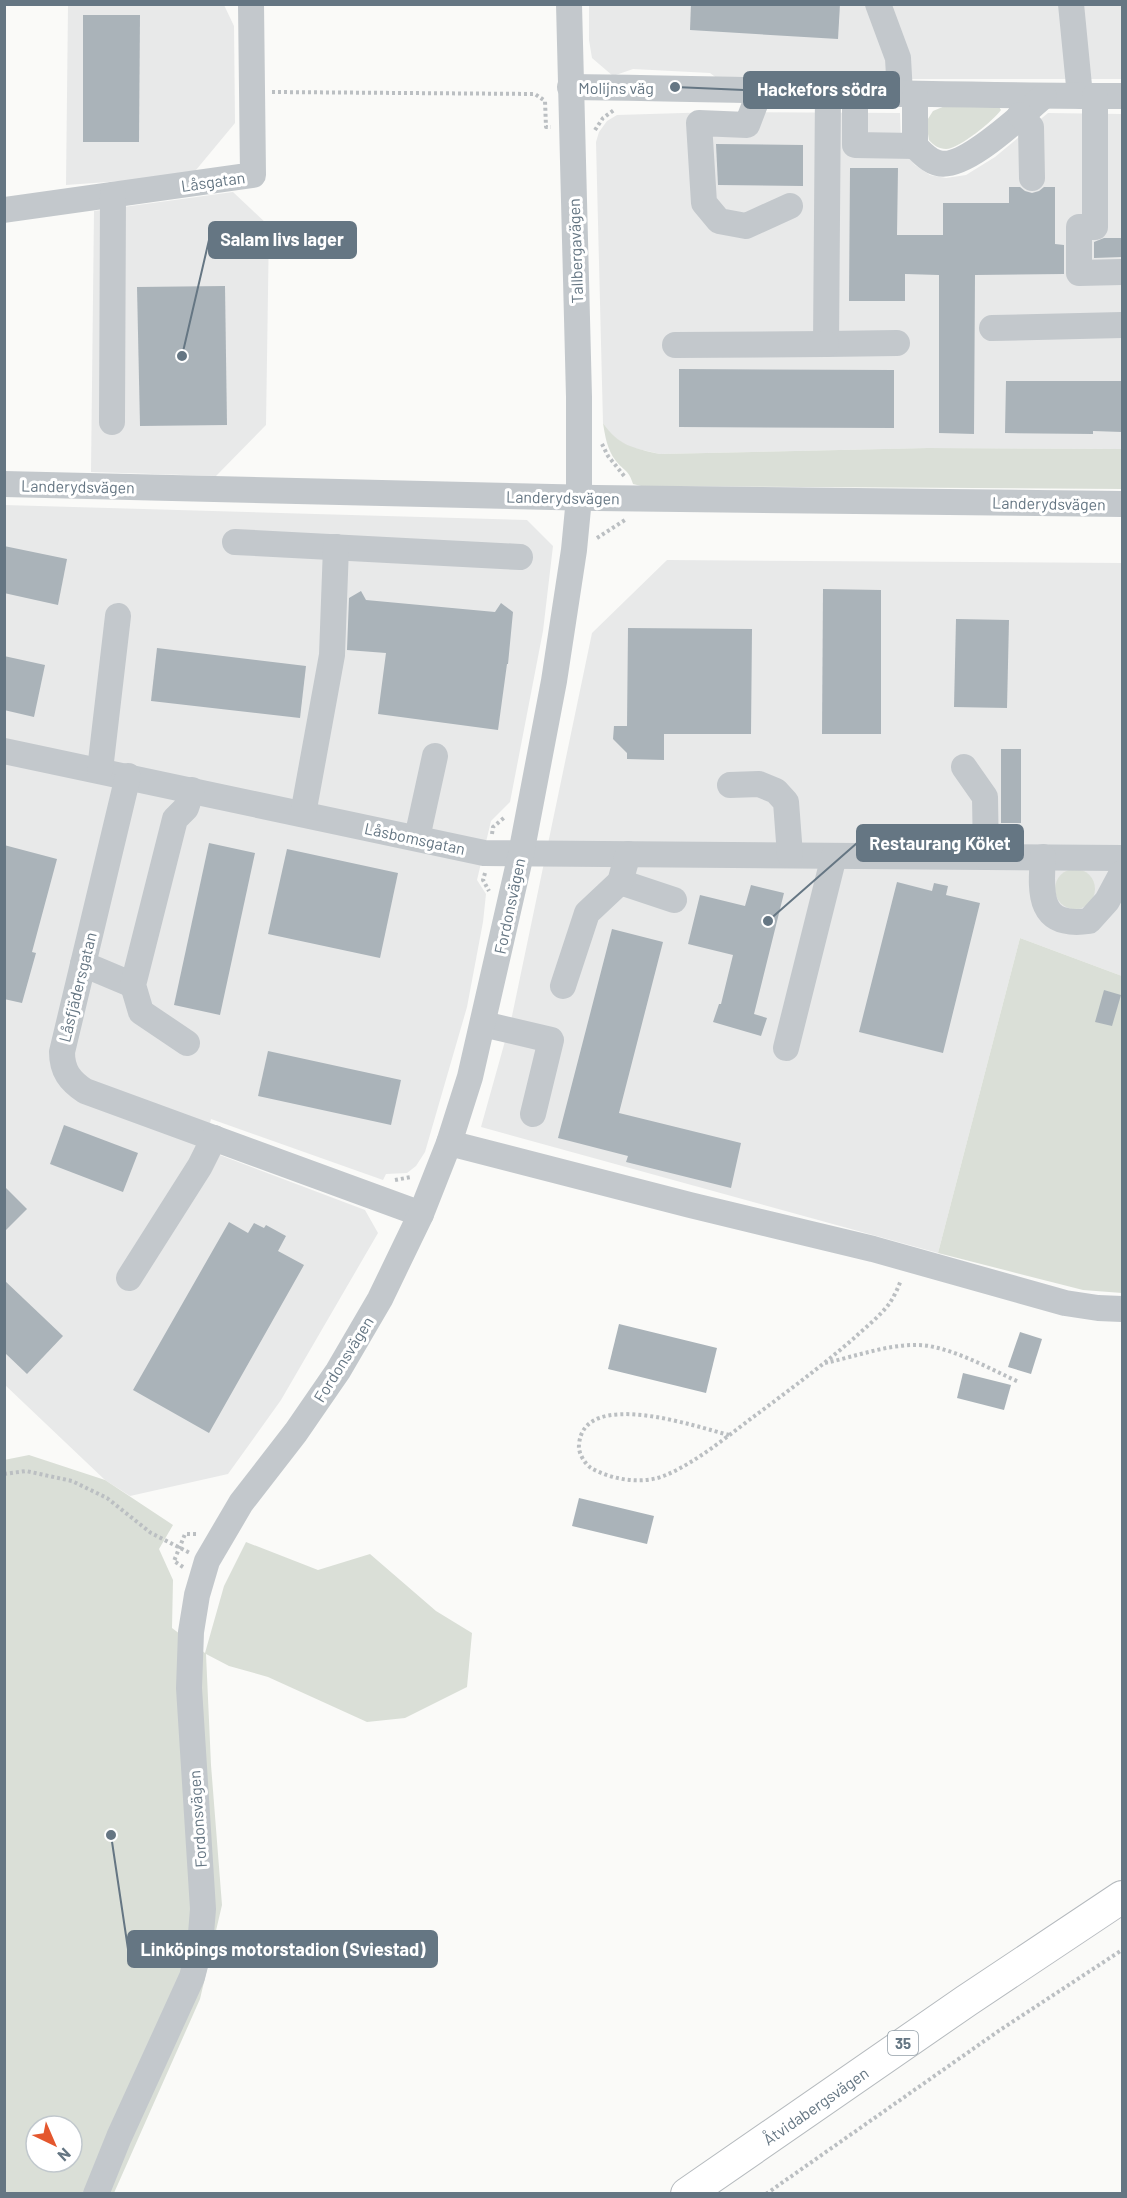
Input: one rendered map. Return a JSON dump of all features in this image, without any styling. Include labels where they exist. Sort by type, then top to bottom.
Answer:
[{"type":"main road","name":"Åtvidabergsvägen","points":[[687,2193],[1122,1897]]},
{"type":"main road","name":"Åtvidabergsvägen","points":[[721,2193],[976,2016],[1122,1919]]},
{"type":"street","name":"Låsgatan","points":[[4,210],[253,175],[251,4]]},
{"type":"street","name":"Tallbergavägen","points":[[569,4],[579,397],[579,498]]},
{"type":"street","points":[[878,4],[898,58],[908,94],[915,146]]},
{"type":"street","points":[[1071,4],[1088,96],[1095,227],[1079,227],[1079,273],[1122,273]]},
{"type":"street","name":"Molijns väg","points":[[570,87],[1122,96]]},
{"type":"street","points":[[760,91],[747,124],[699,123],[704,203],[719,221],[746,226],[790,206]]},
{"type":"street","points":[[826,344],[828,93]]},
{"type":"street","points":[[855,93],[855,146],[915,146],[938,163],[954,163],[971,156],[1044,96]]},
{"type":"street","points":[[1020,115],[1031,127],[1032,178]]},
{"type":"street","points":[[112,423],[113,195]]},
{"type":"street","points":[[992,328],[1122,325]]},
{"type":"street","points":[[675,345],[897,343]]},
{"type":"street","name":"Landerydsvägen","points":[[4,484],[579,498],[1122,504]]},
{"type":"street","name":"Fordonsvägen","points":[[96,2193],[192,1977],[200,1946],[203,1909],[189,1688],[191,1632],[197,1595],[196,1565],[296,1432],[338,1371],[380,1299],[421,1214],[449,1143],[470,1077],[521,854],[554,681],[574,550],[579,498]]},
{"type":"street","points":[[235,542],[520,557]]},
{"type":"street","points":[[303,814],[332,655],[336,547]]},
{"type":"street","points":[[100,770],[118,616]]},
{"type":"street","name":"Låsbomsgatan","points":[[4,750],[489,853],[1122,858]]},
{"type":"street","points":[[417,838],[435,756]]},
{"type":"street","points":[[964,767],[985,797],[986,857]]},
{"type":"street","name":"Låsfjädersgatan","points":[[128,776],[62,1052],[62,1064],[67,1076],[85,1091],[421,1214]]},
{"type":"street","points":[[730,785],[759,784],[776,791],[786,802],[790,855]]},
{"type":"street","points":[[187,1043],[141,1012],[133,986],[175,819],[186,808],[192,790]]},
{"type":"street","points":[[563,986],[587,913],[620,882],[628,854]]},
{"type":"street","points":[[786,1048],[834,856]]},
{"type":"street","points":[[1042,857],[1043,899],[1054,917],[1065,922],[1089,921],[1107,902],[1122,873]]},
{"type":"street","points":[[620,882],[674,900]]},
{"type":"street","points":[[83,964],[133,986]]},
{"type":"street","points":[[483,1024],[551,1040],[533,1114]]},
{"type":"street","points":[[129,1278],[200,1166],[214,1138]]},
{"type":"street","points":[[449,1143],[909,1259],[1065,1303],[1122,1309]]},
{"type":"path","points":[[252,92],[535,94],[545,101],[546,127],[596,127]]},
{"type":"path","points":[[491,895],[483,880],[493,827],[500,823],[507,811],[528,815]]},
{"type":"path","points":[[382,1199],[389,1179],[401,1180],[417,1175]]},
{"type":"path","points":[[729,1435],[659,1418],[616,1413],[601,1417],[588,1425],[578,1448],[586,1465],[602,1474],[638,1481],[665,1476],[709,1450],[825,1364],[890,1303],[909,1259]]},
{"type":"path","points":[[825,1364],[907,1346],[929,1346],[966,1357],[1019,1382]]},
{"type":"path","points":[[4,1474],[26,1471],[72,1481],[107,1498],[151,1533],[179,1547],[196,1565]]},
{"type":"path","points":[[196,1565],[174,1561],[185,1534],[199,1534]]},
{"type":"path","points":[[766,2193],[1000,2030],[1122,1950]]},
{"type":"shaded area","points":[[68,5],[224,5],[234,26],[235,123],[191,176],[66,185]]},
{"type":"shaded area","points":[[589,5],[1122,5],[1122,79],[718,79],[710,73],[633,69],[613,76],[592,58],[589,40]]},
{"type":"shaded area","points":[[945,106],[999,107],[1001,110],[984,127],[967,139],[952,148],[943,149],[929,140],[926,122],[933,111]]},
{"type":"shaded area","points":[[716,112],[900,113],[901,142],[906,154],[915,165],[930,175],[946,178],[966,175],[995,157],[1048,113],[1122,114],[1122,449],[928,448],[660,454],[629,447],[612,436],[603,423],[596,142],[599,132],[607,121],[617,115]]},
{"type":"shaded area","points":[[233,192],[269,226],[266,425],[216,476],[91,472],[94,211]]},
{"type":"shaded area","points":[[603,423],[615,437],[627,445],[660,454],[928,448],[1122,449],[1122,489],[641,486],[633,484],[628,473],[613,457]]},
{"type":"shaded area","points":[[4,505],[527,520],[553,546],[543,631],[510,802],[491,821],[477,880],[486,894],[467,1007],[425,1152],[416,1166],[407,1173],[386,1174],[383,1180],[211,1119],[204,1149],[365,1210],[378,1233],[281,1400],[228,1474],[130,1496],[105,1480],[5,1385]]},
{"type":"shaded area","points":[[667,560],[1122,563],[1122,976],[1020,938],[938,1253],[481,1127],[512,1016],[592,633]]},
{"type":"shaded area","points":[[1075,869],[1083,870],[1089,875],[1094,881],[1094,897],[1089,903],[1083,908],[1075,909],[1067,908],[1061,903],[1056,897],[1055,889],[1056,881],[1061,875],[1067,870]]},
{"type":"shaded area","points":[[1020,938],[1122,976],[1122,1293],[1083,1290],[938,1253]]},
{"type":"shaded area","points":[[29,1455],[105,1480],[173,1525],[159,1549],[173,1580],[172,1628],[205,1653],[224,1586],[246,1542],[318,1570],[370,1554],[436,1611],[472,1633],[467,1687],[405,1718],[367,1722],[268,1677],[229,1666],[206,1654],[211,1765],[222,1905],[200,1999],[114,2193],[5,2193],[4,1460]]},
{"type":"building","points":[[691,4],[840,4],[838,39],[690,30]]},
{"type":"building","points":[[83,15],[140,15],[139,142],[83,142]]},
{"type":"building","points":[[716,144],[803,145],[803,186],[718,185]]},
{"type":"building","points":[[850,168],[898,168],[897,235],[943,235],[943,203],[1009,203],[1009,187],[1020,187],[1032,193],[1044,187],[1055,187],[1055,244],[1064,245],[1064,274],[975,275],[974,434],[939,433],[939,275],[905,274],[905,301],[849,301]]},
{"type":"building","points":[[1104,238],[1122,238],[1122,257],[1094,258],[1094,242]]},
{"type":"building","points":[[225,286],[227,425],[140,426],[137,287]]},
{"type":"building","points":[[679,369],[894,370],[894,428],[679,427]]},
{"type":"building","points":[[1006,381],[1122,381],[1122,432],[1005,433]]},
{"type":"building","points":[[4,546],[67,559],[58,605],[4,593]]},
{"type":"building","points":[[823,589],[881,590],[881,734],[822,734]]},
{"type":"building","points":[[361,591],[366,600],[495,612],[501,603],[513,612],[498,730],[378,714],[386,653],[347,650],[349,598]]},
{"type":"building","points":[[956,619],[1009,620],[1007,708],[954,707]]},
{"type":"building","points":[[628,628],[752,629],[751,734],[664,734],[664,760],[627,759],[627,753],[613,739],[614,726],[627,726]]},
{"type":"building","points":[[157,648],[306,666],[300,718],[151,701]]},
{"type":"building","points":[[4,656],[45,665],[34,717],[4,710]]},
{"type":"building","points":[[1001,749],[1021,749],[1021,823],[1001,823]]},
{"type":"building","points":[[209,843],[255,853],[220,1015],[174,1005]]},
{"type":"building","points":[[4,845],[57,859],[32,952],[36,953],[22,1003],[4,999]]},
{"type":"building","points":[[287,849],[398,873],[380,958],[268,934]]},
{"type":"building","points":[[897,882],[932,891],[934,883],[948,886],[946,895],[980,903],[943,1053],[859,1032]]},
{"type":"building","points":[[751,885],[784,893],[754,1014],[767,1018],[761,1036],[713,1022],[719,1004],[721,1004],[733,955],[688,944],[700,895],[745,906]]},
{"type":"building","points":[[612,929],[663,942],[619,1113],[741,1143],[731,1188],[626,1162],[628,1156],[558,1138]]},
{"type":"building","points":[[1104,990],[1121,995],[1112,1026],[1095,1022]]},
{"type":"building","points":[[268,1051],[401,1080],[391,1125],[258,1096]]},
{"type":"building","points":[[64,1125],[138,1153],[123,1192],[50,1164]]},
{"type":"building","points":[[4,1186],[27,1209],[4,1232]]},
{"type":"building","points":[[229,1222],[248,1233],[254,1223],[264,1228],[266,1225],[286,1236],[278,1251],[304,1265],[209,1433],[133,1390]]},
{"type":"building","points":[[4,1280],[63,1336],[27,1374],[4,1352]]},
{"type":"building","points":[[619,1324],[717,1348],[706,1393],[608,1369]]},
{"type":"building","points":[[1020,1332],[1042,1339],[1031,1374],[1008,1367]]},
{"type":"building","points":[[963,1373],[1011,1385],[1004,1410],[957,1398]]},
{"type":"building","points":[[579,1498],[654,1516],[647,1544],[572,1526]]},
{"type":"place","name":"Hackefors södra","points":[[675,87]]},
{"type":"place","name":"Salam livs lager","points":[[182,356]]},
{"type":"place","name":"Restaurang Köket","points":[[768,921]]},
{"type":"place","name":"Linköpings motorstadion (Sviestad)","points":[[111,1835]]}]
